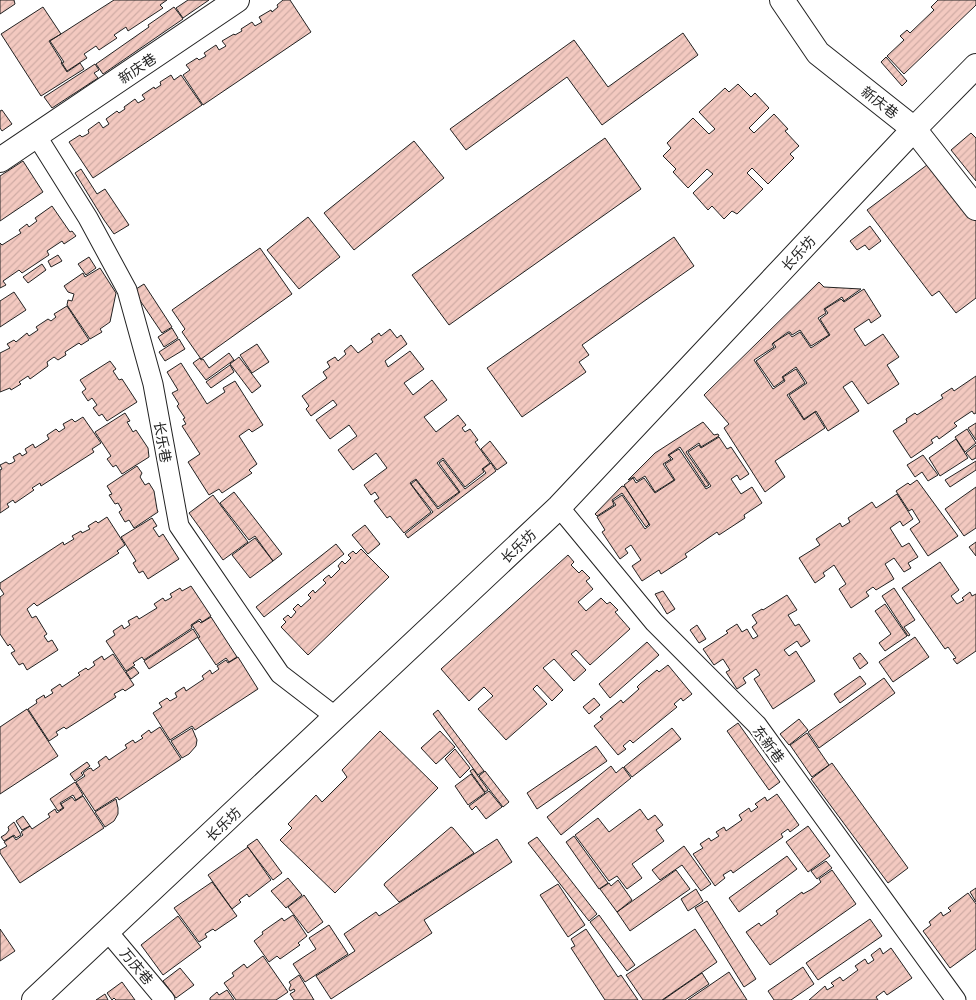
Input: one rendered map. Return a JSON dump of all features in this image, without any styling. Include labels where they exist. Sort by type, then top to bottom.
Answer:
[{"type":"street","name":"新庆巷","points":[[0,160],[237,0]]},
{"type":"street","name":"新庆巷","points":[[782,0],[818,53],[914,129],[976,208]]},
{"type":"street","name":"长乐坊","points":[[34,1000],[559,507],[914,129],[976,66]]},
{"type":"street","name":"长乐巷","points":[[36,135],[88,218],[126,290],[153,384],[179,526],[280,674],[336,717]]},
{"type":"street","name":"东新巷","points":[[559,507],[654,622],[756,725],[956,1000]]},
{"type":"street","name":"万庆巷","points":[[108,932],[166,1000]]},
{"type":"building","points":[[0,0],[14,0],[15,4],[0,14]]},
{"type":"building","points":[[114,0],[167,0],[160,5],[163,8],[128,31],[126,27],[114,35],[117,38],[99,50],[96,46],[84,54],[87,58],[67,71],[62,63],[64,62],[50,41]]},
{"type":"building","points":[[188,0],[209,0],[183,18],[176,8]]},
{"type":"building","points":[[283,0],[290,0],[311,32],[203,105],[183,75],[190,70],[186,65],[197,58],[199,60],[206,56],[204,53],[216,45],[219,50],[226,46],[222,41],[242,31],[241,29],[252,22],[255,26],[262,22],[259,17],[271,10],[272,12]]},
{"type":"building","points":[[938,0],[976,0],[976,5],[904,74],[887,56],[904,40],[900,36],[907,30],[910,33],[934,10],[931,7]]},
{"type":"building","points":[[43,7],[61,34],[49,41],[61,63],[67,72],[80,63],[84,69],[41,96],[1,34]]},
{"type":"building","points":[[174,7],[183,19],[103,74],[96,64]]},
{"type":"building","points":[[683,33],[698,55],[602,125],[567,77],[466,150],[450,129],[574,40],[608,87]]},
{"type":"building","points":[[886,57],[907,81],[902,86],[881,62]]},
{"type":"building","points":[[95,64],[99,70],[94,73],[98,78],[52,108],[44,97]]},
{"type":"building","points":[[171,75],[174,80],[181,75],[202,105],[93,178],[69,142],[80,135],[82,137],[89,133],[88,130],[99,122],[103,128],[109,124],[106,119],[117,111],[119,113],[125,109],[124,107],[135,99],[138,103],[145,99],[142,95],[161,85],[160,82]]},
{"type":"building","points":[[738,84],[751,97],[755,93],[769,108],[749,128],[754,133],[774,114],[788,129],[785,131],[799,146],[790,154],[794,158],[768,184],[752,168],[747,173],[763,189],[737,214],[732,211],[724,219],[712,206],[708,210],[693,193],[713,174],[707,169],[688,188],[673,172],[676,169],[663,156],[671,148],[667,143],[693,118],[709,134],[715,129],[699,112],[725,88],[729,92]]},
{"type":"building","points":[[2,110],[12,124],[2,131],[0,128],[0,111]]},
{"type":"building","points":[[971,133],[976,138],[976,181],[951,150]]},
{"type":"building","points":[[605,138],[641,189],[449,325],[412,275]]},
{"type":"building","points":[[414,141],[444,178],[354,250],[324,213]]},
{"type":"building","points":[[23,161],[43,192],[0,221],[0,176]]},
{"type":"building","points":[[931,162],[976,221],[976,298],[956,313],[939,291],[932,296],[867,210]]},
{"type":"building","points":[[81,169],[97,194],[105,189],[129,225],[114,234],[75,173]]},
{"type":"building","points":[[52,206],[70,232],[72,231],[76,236],[64,244],[62,241],[47,251],[49,255],[22,273],[19,270],[3,281],[6,285],[0,288],[0,243],[2,245],[21,233],[19,230],[27,224],[29,227],[37,221],[35,218]]},
{"type":"building","points":[[308,217],[340,257],[299,289],[267,250]]},
{"type":"building","points":[[870,226],[881,241],[869,250],[865,245],[857,250],[850,241]]},
{"type":"building","points":[[674,237],[694,266],[582,345],[589,355],[579,362],[586,372],[522,417],[487,368]]},
{"type":"building","points":[[260,248],[292,294],[201,359],[182,332],[185,329],[172,310]]},
{"type":"building","points":[[58,255],[62,261],[51,267],[48,261]]},
{"type":"building","points":[[89,257],[96,268],[86,275],[78,264]]},
{"type":"building","points":[[42,264],[46,270],[28,283],[23,277]]},
{"type":"building","points":[[100,268],[116,293],[110,322],[100,329],[102,332],[90,339],[67,305],[68,300],[72,301],[74,294],[68,292],[64,286],[83,273],[85,277]]},
{"type":"building","points":[[819,282],[824,287],[861,289],[844,301],[842,297],[824,309],[826,313],[818,318],[829,335],[811,346],[800,330],[792,335],[788,332],[772,344],[774,347],[754,360],[773,389],[785,381],[783,377],[796,369],[805,383],[787,395],[804,420],[815,412],[825,428],[775,461],[785,477],[765,492],[724,428],[729,424],[704,395]]},
{"type":"building","points":[[144,284],[172,327],[162,333],[139,299],[136,289]]},
{"type":"building","points":[[864,289],[881,316],[871,323],[869,319],[854,329],[865,346],[883,334],[899,357],[887,365],[899,384],[868,404],[852,381],[843,387],[859,411],[828,431],[816,411],[804,419],[789,395],[807,383],[796,367],[782,377],[784,380],[774,387],[756,361],[776,347],[773,343],[789,333],[792,337],[800,332],[811,348],[830,335],[820,319],[828,313],[825,309],[841,299],[844,302]]},
{"type":"building","points":[[14,292],[26,310],[0,327],[0,301]]},
{"type":"building","points":[[67,306],[89,340],[81,345],[79,343],[65,352],[66,355],[58,360],[54,357],[47,362],[48,366],[30,379],[28,376],[19,382],[21,384],[11,390],[10,388],[0,392],[0,353],[10,348],[7,344],[14,340],[16,342],[27,333],[29,336],[38,330],[36,327],[48,319],[51,321],[56,317],[54,314]]},
{"type":"building","points":[[172,328],[178,338],[164,347],[158,337]]},
{"type":"building","points":[[390,329],[397,338],[401,335],[407,344],[385,361],[388,367],[410,351],[424,369],[404,383],[413,395],[432,380],[447,400],[424,417],[436,432],[458,415],[466,425],[462,428],[465,432],[470,429],[478,440],[475,442],[490,463],[482,469],[484,472],[465,487],[443,458],[437,463],[459,492],[438,507],[416,479],[410,483],[431,512],[404,533],[390,516],[387,518],[374,501],[379,498],[375,492],[371,495],[364,485],[387,468],[376,453],[353,470],[338,450],[357,436],[349,425],[330,439],[316,420],[337,405],[333,400],[311,416],[306,409],[309,406],[302,396],[327,378],[323,372],[330,367],[327,362],[335,357],[338,361],[346,354],[344,351],[351,345],[358,353],[373,342],[371,339],[379,333],[381,336]]},
{"type":"building","points":[[179,339],[185,349],[165,361],[159,352]]},
{"type":"building","points":[[257,344],[269,362],[252,373],[240,355]]},
{"type":"building","points":[[229,353],[234,360],[206,380],[193,363],[200,358],[201,360],[203,359],[209,368]]},
{"type":"building","points":[[239,357],[261,386],[252,393],[230,364]]},
{"type":"building","points":[[110,361],[116,369],[113,371],[119,380],[122,379],[137,402],[107,421],[102,414],[99,416],[93,408],[97,405],[92,398],[88,401],[82,392],[86,389],[80,380]]},
{"type":"building","points":[[181,363],[207,404],[225,392],[223,388],[235,381],[263,425],[252,432],[249,429],[239,436],[257,464],[249,470],[252,473],[222,493],[219,489],[209,495],[188,462],[200,454],[182,426],[186,424],[183,419],[185,418],[177,406],[179,404],[172,393],[178,390],[167,372]]},
{"type":"building","points":[[230,365],[234,372],[211,388],[206,382]]},
{"type":"building","points":[[976,376],[976,413],[974,414],[972,411],[954,423],[957,426],[939,439],[937,436],[931,440],[933,443],[911,458],[893,431],[907,422],[906,419],[915,413],[917,415],[943,398],[941,395],[952,388],[954,391]]},
{"type":"building","points":[[125,413],[130,421],[127,422],[133,432],[136,430],[148,448],[149,457],[122,474],[116,465],[113,467],[107,459],[111,456],[95,432]]},
{"type":"building","points":[[83,417],[101,443],[92,449],[94,452],[41,486],[40,483],[32,488],[34,490],[15,503],[13,500],[7,504],[9,507],[0,513],[0,470],[2,469],[0,465],[6,462],[12,463],[15,461],[13,457],[20,453],[22,456],[27,453],[25,449],[33,444],[35,448],[49,439],[47,435],[56,429],[59,432],[65,428],[63,424],[72,419],[75,422]]},
{"type":"building","points":[[703,422],[714,435],[718,434],[719,436],[701,447],[699,443],[686,452],[709,485],[706,487],[680,447],[668,455],[671,459],[663,464],[674,480],[655,492],[645,476],[637,481],[634,477],[628,480],[655,453]]},
{"type":"building","points":[[976,423],[976,440],[968,428]]},
{"type":"building","points":[[967,429],[976,443],[965,452],[955,437]]},
{"type":"building","points":[[719,437],[727,449],[731,447],[749,474],[740,480],[737,475],[731,479],[741,494],[752,487],[762,503],[744,515],[745,518],[719,535],[717,532],[685,554],[687,557],[661,574],[659,570],[642,581],[632,566],[641,560],[631,545],[625,549],[628,553],[620,559],[602,532],[605,530],[597,517],[616,505],[613,501],[622,495],[645,529],[650,525],[624,485],[633,478],[636,483],[644,478],[655,493],[675,480],[665,464],[673,459],[669,455],[679,449],[706,489],[711,486],[688,452],[699,445],[701,448]]},
{"type":"building","points":[[956,439],[968,458],[940,476],[929,458]]},
{"type":"building","points":[[490,441],[507,463],[497,470],[481,449]]},
{"type":"building","points":[[976,445],[976,458],[972,460],[966,453]]},
{"type":"building","points":[[923,455],[938,475],[928,481],[922,472],[915,477],[907,465]]},
{"type":"building","points":[[443,460],[465,489],[486,473],[483,469],[491,463],[496,471],[408,538],[405,534],[433,512],[411,484],[416,480],[438,509],[460,492],[439,463]]},
{"type":"building","points":[[976,461],[976,470],[950,487],[945,480]]},
{"type":"building","points":[[137,466],[142,473],[140,477],[145,485],[149,483],[154,491],[158,512],[134,528],[129,520],[125,522],[119,512],[122,510],[118,503],[115,504],[109,495],[112,494],[107,486]]},
{"type":"building","points":[[917,480],[958,536],[928,556],[910,529],[920,522],[912,509],[909,511],[896,491],[908,483],[910,485]]},
{"type":"building","points":[[622,486],[625,487],[649,524],[646,527],[622,493],[612,500],[614,505],[597,516],[595,514]]},
{"type":"building","points":[[976,487],[976,528],[964,536],[945,509]]},
{"type":"building","points":[[234,492],[282,554],[273,561],[255,536],[249,540],[220,503]]},
{"type":"building","points":[[897,494],[913,519],[903,526],[900,521],[890,528],[902,547],[909,543],[918,557],[908,563],[911,568],[904,572],[894,558],[885,564],[894,579],[876,590],[873,587],[866,592],[869,596],[851,608],[839,589],[846,584],[834,565],[823,573],[825,576],[815,583],[799,558],[820,545],[816,539],[840,523],[842,527],[850,522],[848,518],[872,502],[876,508]]},
{"type":"building","points":[[213,495],[248,542],[223,560],[189,513]]},
{"type":"building","points":[[107,517],[125,545],[117,551],[119,553],[37,606],[34,603],[27,609],[32,618],[36,616],[47,634],[44,636],[48,642],[52,640],[58,650],[27,670],[23,663],[19,665],[11,653],[15,651],[10,644],[8,646],[0,634],[0,597],[4,594],[0,588],[0,583],[63,542],[64,545],[74,539],[72,536],[90,529],[88,526],[96,521],[98,523]]},
{"type":"building","points":[[152,518],[157,526],[153,528],[159,537],[163,534],[179,559],[148,579],[143,571],[139,573],[133,563],[136,561],[121,537]]},
{"type":"building","points":[[365,525],[380,544],[368,554],[352,535]]},
{"type":"building","points":[[255,538],[273,561],[250,578],[232,555]]},
{"type":"building","points":[[976,542],[976,556],[969,547]]},
{"type":"building","points":[[336,544],[344,554],[264,617],[256,607]]},
{"type":"building","points":[[361,549],[389,577],[308,655],[281,627],[286,622],[283,619],[288,615],[291,618],[296,612],[293,609],[298,604],[301,607],[311,598],[308,595],[313,590],[315,593],[326,583],[323,580],[325,578],[329,575],[331,578],[340,569],[338,566],[342,561],[345,564],[351,558],[348,555],[353,551],[356,554]]},
{"type":"building","points":[[568,555],[574,562],[571,565],[579,573],[582,570],[590,578],[586,581],[593,589],[578,602],[586,611],[601,598],[607,604],[610,602],[618,610],[615,612],[630,629],[590,665],[576,650],[571,654],[586,670],[574,681],[554,659],[543,668],[563,690],[552,701],[537,685],[533,689],[547,704],[506,740],[478,709],[493,696],[484,687],[469,701],[441,669]]},
{"type":"building","points":[[940,562],[959,590],[951,596],[957,604],[964,600],[962,598],[970,592],[972,596],[976,594],[976,651],[957,664],[953,659],[956,658],[948,647],[945,649],[902,588]]},
{"type":"building","points":[[191,586],[211,616],[202,622],[200,619],[191,625],[192,628],[144,660],[142,657],[126,671],[106,641],[115,635],[113,631],[122,625],[124,629],[130,625],[128,621],[137,616],[139,619],[157,608],[154,604],[163,598],[165,601],[169,599],[172,597],[170,594],[180,588],[182,591]]},
{"type":"building","points":[[894,588],[915,620],[904,627],[910,635],[908,636],[882,596]]},
{"type":"building","points":[[663,591],[675,609],[667,614],[655,594]]},
{"type":"building","points":[[787,595],[797,610],[788,615],[795,626],[799,624],[810,641],[801,647],[797,641],[784,650],[789,656],[796,651],[815,681],[773,709],[754,679],[760,675],[756,669],[743,678],[746,683],[737,689],[726,672],[730,670],[723,659],[714,665],[703,649],[728,633],[726,631],[737,624],[742,632],[747,629],[753,639],[758,636],[752,627],[757,623],[752,615]]},
{"type":"building","points":[[885,604],[907,636],[885,651],[879,643],[891,634],[875,611]]},
{"type":"building","points":[[211,617],[237,657],[229,662],[226,658],[216,665],[198,638],[200,637],[192,625],[199,621],[201,623]]},
{"type":"building","points":[[697,625],[706,639],[699,643],[690,630]]},
{"type":"building","points":[[193,629],[198,637],[149,669],[144,661]]},
{"type":"building","points":[[915,637],[929,657],[893,682],[879,662]]},
{"type":"building","points":[[647,642],[659,655],[610,698],[599,684]]},
{"type":"building","points":[[860,653],[868,663],[860,669],[853,658]]},
{"type":"building","points":[[113,654],[134,685],[125,691],[123,689],[114,694],[116,697],[66,729],[64,727],[56,732],[58,735],[49,741],[28,709],[37,703],[36,700],[44,695],[45,698],[53,693],[51,690],[60,684],[62,687],[80,675],[78,673],[86,668],[88,670],[95,665],[93,662],[102,656],[104,660]]},
{"type":"building","points":[[238,657],[258,689],[195,730],[192,726],[170,740],[153,713],[162,707],[159,703],[167,698],[170,701],[177,697],[175,693],[184,687],[186,691],[204,679],[202,676],[210,670],[212,674],[219,669],[217,666],[226,660],[228,663]]},
{"type":"building","points":[[668,665],[692,694],[683,701],[681,698],[674,704],[677,707],[633,743],[630,740],[623,746],[626,749],[618,755],[594,726],[603,719],[600,717],[621,700],[623,703],[639,689],[637,687],[640,684],[657,670],[659,672]]},
{"type":"building","points":[[134,667],[139,673],[131,679],[126,672]]},
{"type":"building","points":[[860,676],[866,684],[840,703],[834,694]]},
{"type":"building","points":[[884,678],[895,693],[819,748],[808,732]]},
{"type":"building","points":[[594,698],[600,705],[589,714],[583,707]]},
{"type":"building","points":[[27,709],[58,756],[0,794],[0,727]]},
{"type":"building","points":[[438,710],[484,771],[478,775],[433,714]]},
{"type":"building","points":[[799,719],[808,730],[789,745],[780,734]]},
{"type":"building","points":[[738,723],[780,782],[769,790],[727,731]]},
{"type":"building","points":[[160,727],[181,759],[119,800],[117,797],[95,811],[76,782],[85,776],[83,773],[88,769],[91,768],[93,771],[100,766],[98,762],[106,756],[109,760],[127,748],[125,745],[133,740],[135,743],[143,738],[141,736],[149,730],[151,733]]},
{"type":"building","points":[[192,728],[197,740],[196,746],[189,754],[182,758],[171,741]]},
{"type":"building","points":[[672,728],[681,739],[632,777],[624,767]]},
{"type":"building","points":[[380,731],[438,788],[335,893],[280,840],[292,828],[288,824],[316,795],[322,802],[347,777],[342,770]]},
{"type":"building","points":[[440,731],[455,747],[436,764],[421,748]]},
{"type":"building","points":[[807,733],[829,765],[812,777],[790,745]]},
{"type":"building","points":[[596,746],[607,761],[537,809],[527,793]]},
{"type":"building","points":[[455,749],[470,768],[460,778],[445,759]]},
{"type":"building","points":[[87,762],[90,766],[75,781],[70,774]]},
{"type":"building","points":[[832,763],[908,868],[888,883],[811,779]]},
{"type":"building","points":[[611,766],[616,773],[623,767],[631,778],[561,835],[547,817]]},
{"type":"building","points":[[473,769],[488,790],[485,792],[470,771]]},
{"type":"building","points":[[485,771],[509,802],[503,807],[479,776]]},
{"type":"building","points":[[471,774],[485,793],[468,805],[455,786]]},
{"type":"building","points":[[75,782],[83,795],[76,800],[73,795],[60,803],[63,808],[58,811],[50,799]]},
{"type":"building","points":[[489,791],[502,807],[486,819],[476,806],[472,810],[469,806]]},
{"type":"building","points":[[777,794],[799,825],[790,832],[788,829],[781,834],[783,837],[733,873],[731,870],[723,875],[725,878],[715,886],[693,854],[703,848],[700,844],[709,838],[711,841],[719,836],[716,832],[724,827],[726,831],[742,820],[739,815],[749,808],[751,812],[758,807],[755,804],[765,797],[767,801]]},
{"type":"building","points":[[83,796],[104,828],[20,883],[0,853],[0,850],[7,846],[4,842],[13,836],[16,840],[23,835],[21,832],[30,826],[32,829],[50,817],[48,814],[55,809],[57,813],[64,808],[61,804],[72,797],[75,801]]},
{"type":"building","points":[[116,799],[118,814],[114,821],[105,827],[95,812]]},
{"type":"building","points":[[640,809],[648,820],[655,815],[663,825],[656,830],[664,841],[632,864],[642,878],[627,889],[617,876],[609,881],[575,835],[598,818],[609,832]]},
{"type":"building","points":[[23,816],[30,826],[22,830],[16,821]]},
{"type":"building","points":[[14,822],[21,835],[16,838],[14,835],[4,841],[1,837],[6,834],[9,830],[8,827]]},
{"type":"building","points":[[808,826],[830,856],[808,872],[786,842]]},
{"type":"building","points":[[451,827],[474,853],[399,902],[384,885],[385,883]]},
{"type":"building","points":[[574,836],[608,883],[599,889],[566,842]]},
{"type":"building","points":[[537,837],[597,914],[589,921],[528,843]]},
{"type":"building","points":[[257,839],[282,873],[273,880],[247,846]]},
{"type":"building","points":[[497,839],[512,862],[424,920],[432,933],[331,999],[316,976],[355,951],[344,934],[376,912],[379,916]]},
{"type":"building","points":[[684,846],[711,884],[701,891],[682,865],[660,880],[652,870]]},
{"type":"building","points":[[248,847],[271,880],[249,897],[247,894],[232,909],[208,875]]},
{"type":"building","points":[[787,856],[797,869],[739,912],[729,898]]},
{"type":"building","points":[[826,861],[832,868],[817,879],[811,871]]},
{"type":"building","points":[[676,870],[690,889],[630,931],[617,912]]},
{"type":"building","points":[[832,870],[856,904],[770,965],[746,932],[759,923],[761,926],[778,914],[776,911],[802,892],[803,894],[812,889],[821,882],[819,879]]},
{"type":"building","points":[[288,878],[302,895],[286,908],[271,891]]},
{"type":"building","points":[[618,880],[632,900],[617,912],[600,889],[609,883],[611,886]]},
{"type":"building","points":[[212,882],[237,916],[215,931],[213,929],[205,934],[207,937],[199,942],[174,908]]},
{"type":"building","points":[[558,884],[585,925],[568,937],[540,895]]},
{"type":"building","points":[[976,888],[976,902],[970,892]]},
{"type":"building","points":[[696,889],[703,901],[688,911],[681,899]]},
{"type":"building","points":[[968,893],[976,904],[976,949],[950,968],[923,931],[931,925],[929,922],[941,912],[943,916],[951,911],[948,908]]},
{"type":"building","points":[[304,895],[323,922],[308,933],[288,907]]},
{"type":"building","points":[[707,901],[756,979],[744,987],[695,908]]},
{"type":"building","points":[[293,915],[307,936],[298,943],[300,945],[280,959],[277,956],[269,962],[254,941],[263,934],[262,932],[282,918],[284,921]]},
{"type":"building","points":[[599,915],[635,965],[627,971],[590,922]]},
{"type":"building","points":[[178,916],[201,947],[163,975],[141,945]]},
{"type":"building","points":[[870,919],[882,936],[818,980],[806,963]]},
{"type":"building","points":[[329,925],[348,954],[305,982],[293,964],[316,949],[309,938]]},
{"type":"building","points":[[0,929],[15,951],[0,961]]},
{"type":"building","points":[[586,929],[618,977],[621,975],[638,1000],[605,1000],[571,948],[575,946],[571,939]]},
{"type":"building","points":[[695,929],[717,962],[662,1000],[643,1000],[626,975]]},
{"type":"building","points":[[880,948],[883,954],[891,948],[912,978],[887,995],[884,991],[876,997],[878,1000],[809,1000],[825,986],[827,990],[834,986],[831,983],[840,977],[843,981],[858,970],[855,966],[865,959],[868,964],[874,960],[871,955]]},
{"type":"building","points":[[263,956],[288,992],[276,1000],[236,1000],[224,983],[234,976],[232,973],[244,964],[247,968]]},
{"type":"building","points":[[803,967],[814,984],[791,1000],[774,1000],[768,991]]},
{"type":"building","points":[[180,968],[194,985],[176,998],[163,981]]},
{"type":"building","points":[[729,972],[747,1000],[688,1000]]},
{"type":"building","points":[[702,973],[709,984],[685,1000],[663,1000]]},
{"type":"building","points":[[299,975],[314,1000],[294,1000],[290,994],[295,991],[294,989],[290,991],[291,985],[289,982]]},
{"type":"building","points":[[122,982],[135,1000],[116,1000],[114,998],[112,1000],[107,993]]},
{"type":"building","points":[[227,990],[234,1000],[210,1000],[217,992],[219,995]]},
{"type":"building","points":[[105,994],[108,1000],[96,1000]]}]
